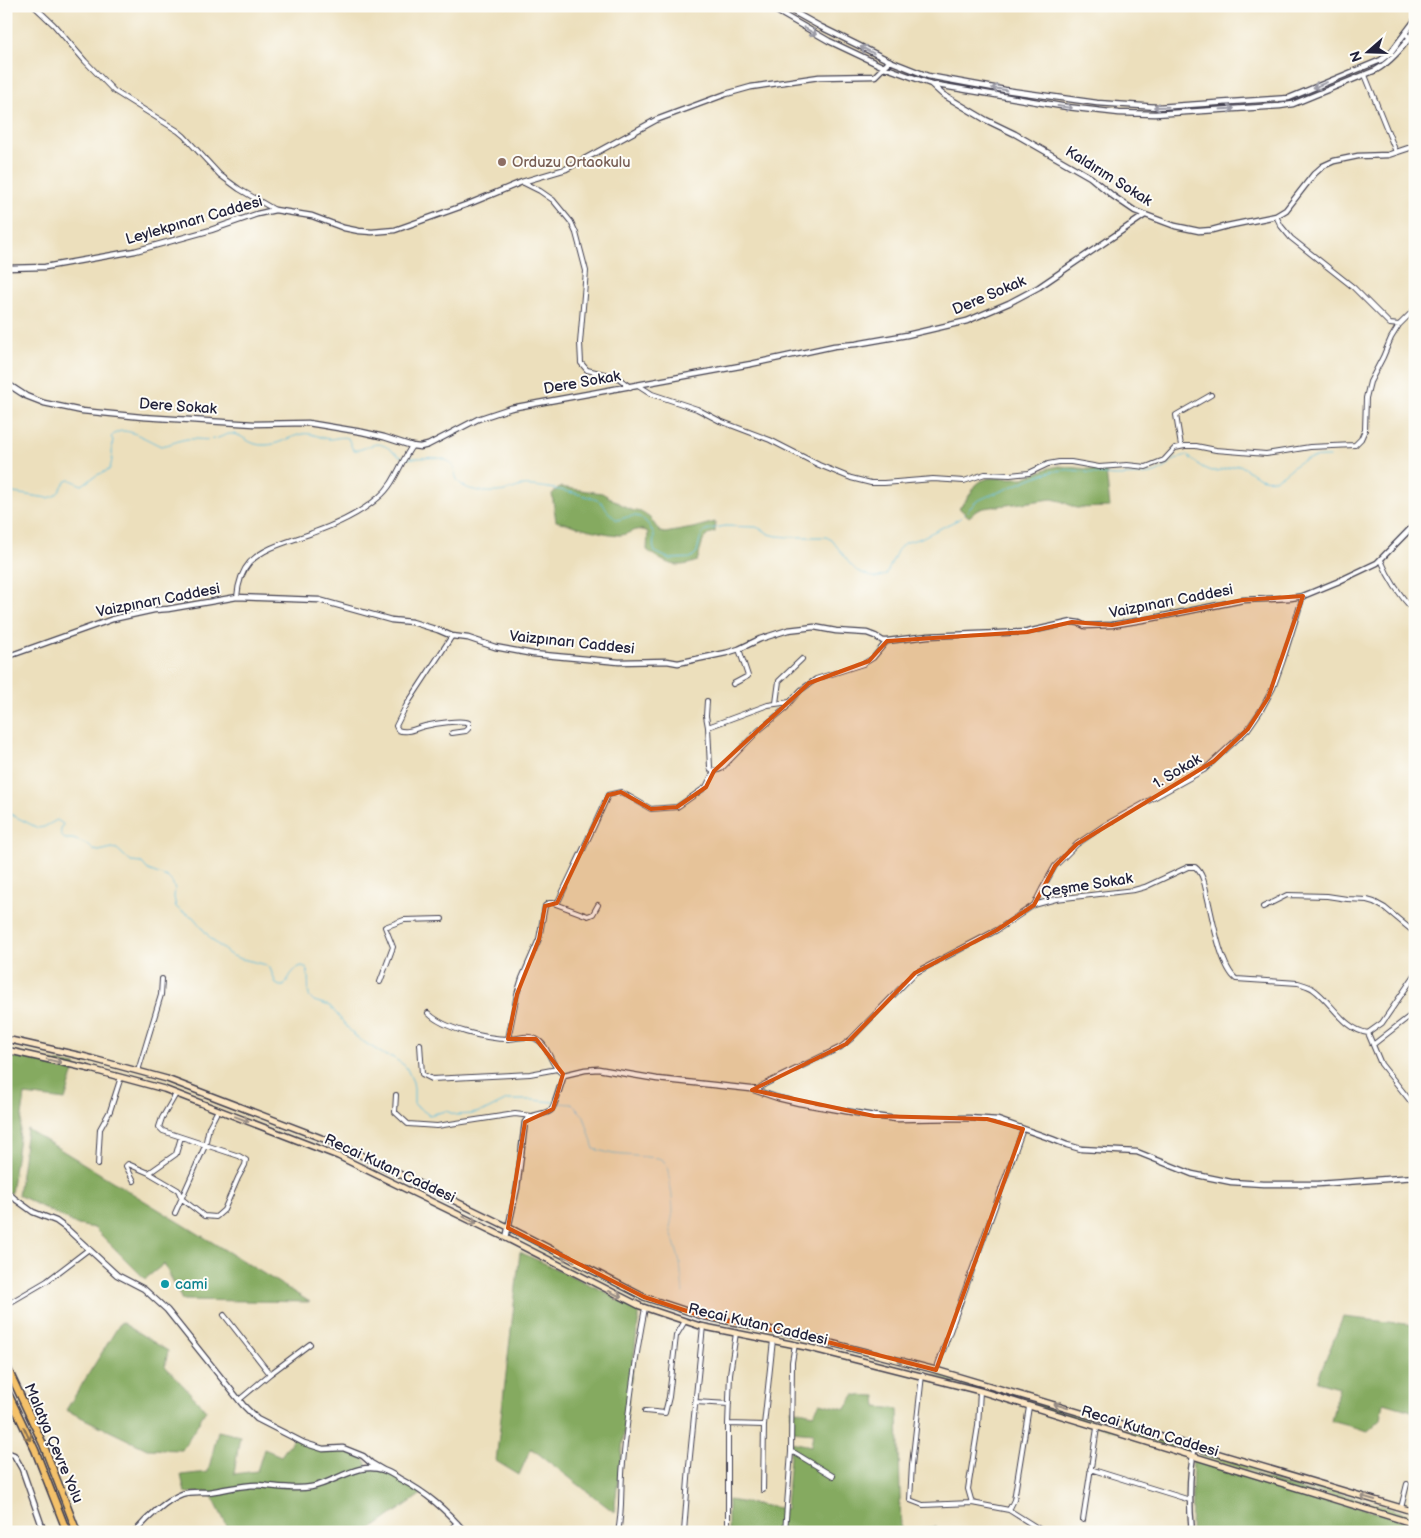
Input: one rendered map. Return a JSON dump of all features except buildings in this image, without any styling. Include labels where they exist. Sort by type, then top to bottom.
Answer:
[{"type":"highway","name":"Malatya Çevre Yolu","points":[[6,1365],[43,1444],[78,1532]]},
{"type":"highway","name":"Malatya Çevre Yolu","points":[[6,1389],[35,1450],[68,1532]]},
{"type":"main road","name":"Recai Kutan Caddesi","points":[[6,1040],[86,1057],[167,1079],[342,1146],[641,1295],[702,1316],[808,1337],[936,1370],[1415,1512]]},
{"type":"main road","name":"Recai Kutan Caddesi","points":[[6,1050],[76,1065],[176,1094],[338,1156],[644,1308],[703,1326],[795,1344],[980,1392],[1415,1524]]},
{"type":"street","points":[[34,6],[54,25],[114,91],[178,131],[220,175],[239,189],[275,210]]},
{"type":"street","name":"Kaldırım Sokak","points":[[768,6],[811,32],[884,68],[931,84],[942,94],[986,120],[1075,168],[1124,204],[1145,215],[1175,226],[1206,231],[1276,216]]},
{"type":"street","points":[[783,6],[820,27],[890,61],[928,76],[1072,100],[1158,107],[1289,98],[1381,60],[1391,52],[1415,20]]},
{"type":"street","points":[[928,76],[931,84],[1067,107],[1119,112],[1155,114],[1292,104],[1365,75],[1388,63],[1415,31]]},
{"type":"street","points":[[1405,33],[1415,48]]},
{"type":"street","name":"Leylekpınarı Caddesi","points":[[6,268],[45,267],[135,250],[204,232],[257,214],[275,210],[312,216],[344,228],[359,231],[388,232],[454,209],[522,182],[566,169],[656,120],[726,94],[751,87],[819,77],[875,76],[890,61]]},
{"type":"street","points":[[1365,75],[1396,152]]},
{"type":"street","points":[[1399,325],[1390,324],[1353,287],[1291,238],[1281,226],[1276,216],[1286,210],[1314,174],[1324,166],[1334,161],[1351,157],[1388,155],[1415,146]]},
{"type":"street","points":[[522,182],[540,191],[552,200],[571,222],[576,233],[586,271],[580,343],[581,363],[587,370],[617,377],[630,387]]},
{"type":"street","name":"Dere Sokak","points":[[6,383],[20,393],[39,401],[82,410],[142,418],[254,424],[308,423],[384,436],[420,447],[428,445],[469,423],[511,408],[751,364],[834,346],[906,335],[967,321],[1009,303],[1039,287],[1145,215]]},
{"type":"street","points":[[638,385],[652,394],[697,409],[728,424],[770,440],[812,462],[851,478],[871,483],[933,479],[964,481],[985,474],[1010,475],[1029,473],[1048,464],[1059,462],[1071,462],[1092,467],[1127,465],[1146,467],[1164,460],[1175,448],[1181,446],[1266,454],[1310,447],[1355,445],[1361,439],[1365,430],[1365,404],[1370,382],[1384,357],[1390,338],[1399,325],[1415,309]]},
{"type":"street","points":[[1181,446],[1176,415],[1211,395]]},
{"type":"street","points":[[237,597],[242,574],[252,561],[281,544],[327,527],[365,508],[386,491],[412,446]]},
{"type":"street","name":"Vaizpınarı Caddesi","points":[[6,657],[112,619],[154,610],[237,597],[318,600],[391,620],[412,622],[452,636],[468,638],[495,647],[532,654],[619,662],[666,661],[678,663],[739,649],[773,634],[814,627],[867,633],[887,642],[928,636],[1027,632],[1072,622],[1079,622],[1085,626],[1112,625],[1243,600],[1303,596],[1369,568],[1381,560],[1415,524]]},
{"type":"street","points":[[1381,560],[1388,577],[1415,612]]},
{"type":"street","name":"1. Sokak","points":[[1034,905],[1055,866],[1077,844],[1105,825],[1204,770],[1248,728],[1273,688],[1303,596]]},
{"type":"street","points":[[452,636],[406,706],[396,726],[398,730],[404,732],[428,725],[461,720],[468,723],[469,728],[466,731],[452,733]]},
{"type":"street","points":[[557,904],[594,829],[608,795],[621,792],[651,809],[677,807],[706,787],[714,771],[721,769],[758,731],[786,708],[801,690],[816,679],[862,664],[873,658],[887,642]]},
{"type":"street","points":[[733,684],[748,676],[739,649]]},
{"type":"street","points":[[776,703],[779,681],[802,659]]},
{"type":"street","points":[[707,701],[710,767],[714,771]]},
{"type":"street","points":[[708,727],[776,703],[790,702]]},
{"type":"street","name":"Çeşme Sokak","points":[[751,1089],[758,1089],[841,1047],[916,973],[997,930],[1034,905],[1056,899],[1134,890],[1188,867],[1195,867],[1200,871],[1222,953],[1233,976],[1240,979],[1298,983],[1307,986],[1318,993],[1341,1017],[1356,1029],[1368,1033]]},
{"type":"street","points":[[1263,907],[1287,895],[1367,900],[1386,908],[1415,933]]},
{"type":"street","points":[[508,1039],[520,986],[540,939],[545,906],[549,902],[588,916],[593,914],[598,905]]},
{"type":"street","points":[[380,982],[392,947],[386,927],[404,920],[442,919]]},
{"type":"street","points":[[1415,975],[1382,1023],[1368,1033],[1381,1064],[1415,1107]]},
{"type":"street","points":[[138,1071],[161,995],[162,979]]},
{"type":"street","points":[[1374,1044],[1415,1012]]},
{"type":"street","points":[[428,1013],[457,1030],[508,1039],[523,1037],[536,1039],[544,1047],[556,1069],[564,1075]]},
{"type":"street","points":[[420,1044],[422,1074],[432,1079],[530,1074],[556,1069]]},
{"type":"street","points":[[564,1075],[598,1069],[657,1080],[751,1089],[799,1103],[896,1119],[987,1119],[1008,1123],[1081,1149],[1137,1152],[1192,1174],[1231,1182],[1318,1184],[1415,1177]]},
{"type":"street","points":[[396,1095],[395,1112],[408,1124],[437,1126],[515,1114],[531,1116],[551,1110],[564,1075]]},
{"type":"street","points":[[98,1165],[100,1129],[110,1111],[121,1077]]},
{"type":"street","points":[[134,1181],[126,1168],[128,1164],[149,1173],[178,1190],[182,1199],[204,1216],[216,1217],[224,1210],[246,1160],[163,1131],[159,1127],[162,1118],[176,1094]]},
{"type":"street","points":[[175,1212],[205,1146],[209,1127],[218,1110]]},
{"type":"street","points":[[506,1238],[517,1188],[525,1122],[531,1116]]},
{"type":"street","points":[[936,1370],[1023,1129]]},
{"type":"street","points":[[149,1173],[176,1154],[181,1137]]},
{"type":"street","points":[[6,1191],[33,1212],[56,1221],[117,1275],[144,1289],[167,1310],[239,1400],[257,1419],[304,1443],[324,1449],[343,1448],[364,1456],[371,1463],[440,1504],[464,1532]]},
{"type":"street","points":[[6,1305],[47,1281],[89,1249]]},
{"type":"street","points":[[618,1532],[622,1509],[624,1449],[636,1353],[644,1308]]},
{"type":"street","points":[[224,1315],[270,1374]]},
{"type":"street","points":[[645,1411],[665,1413],[676,1336],[685,1321]]},
{"type":"street","points":[[684,1532],[703,1326]]},
{"type":"street","points":[[728,1532],[730,1374],[736,1333]]},
{"type":"street","points":[[763,1490],[764,1425],[774,1340]]},
{"type":"street","points":[[239,1400],[310,1344]]},
{"type":"street","points":[[785,1532],[791,1452],[792,1362],[795,1344]]},
{"type":"street","points":[[922,1376],[910,1500],[923,1505],[972,1503],[1009,1510],[1044,1532]]},
{"type":"street","points":[[972,1503],[968,1489],[978,1426],[980,1392]]},
{"type":"street","points":[[695,1402],[729,1404]]},
{"type":"street","points":[[1009,1510],[1014,1500],[1028,1407]]},
{"type":"street","points":[[728,1424],[764,1425]]},
{"type":"street","points":[[1083,1520],[1097,1428]]},
{"type":"street","points":[[1192,1532],[1190,1475],[1196,1446]]},
{"type":"street","points":[[6,1452],[14,1455],[22,1469],[44,1532]]},
{"type":"street","points":[[791,1452],[833,1476]]},
{"type":"street","points":[[135,1532],[172,1498],[185,1493],[210,1492],[256,1485],[292,1488],[311,1487],[356,1470],[369,1468],[383,1470]]},
{"type":"street","points":[[1090,1469],[1190,1500]]},
{"type":"street","points":[[1401,1508],[1407,1484]]},
{"type":"street","points":[[447,1532],[457,1523]]},
{"type":"highlighted area","points":[[1303,596],[1268,698],[1248,729],[1214,761],[1077,844],[1055,866],[1034,905],[997,930],[915,973],[846,1044],[752,1090],[874,1116],[987,1119],[1023,1129],[936,1370],[808,1337],[702,1316],[644,1297],[508,1228],[525,1122],[553,1109],[563,1074],[536,1039],[508,1039],[517,994],[539,939],[545,906],[557,903],[608,795],[621,792],[651,809],[677,807],[706,787],[714,771],[809,683],[869,661],[887,641],[1027,632],[1072,622],[1112,625],[1243,600]]},
{"type":"green space","points":[[1059,466],[1106,471],[1110,507],[1076,508],[1052,499],[984,508],[976,511],[969,517],[959,508],[981,481],[989,478],[1023,478]]},
{"type":"green space","points":[[559,487],[602,493],[631,510],[641,512],[650,518],[660,532],[665,533],[693,528],[715,522],[715,532],[704,539],[697,561],[683,565],[671,564],[647,550],[648,532],[643,530],[635,530],[618,535],[556,521],[552,494]]},
{"type":"green space","points":[[6,1056],[76,1065],[65,1100],[25,1095],[11,1194],[6,1190]]},
{"type":"green space","points":[[27,1129],[310,1302],[182,1300],[164,1264],[145,1279],[94,1228],[78,1225],[18,1195]]},
{"type":"green space","points":[[520,1252],[640,1308],[614,1512],[531,1448],[519,1475],[496,1461]]},
{"type":"green space","points":[[1343,1317],[1415,1325],[1415,1412],[1384,1403],[1381,1419],[1368,1431],[1331,1421],[1339,1387],[1317,1381]]},
{"type":"green space","points":[[121,1322],[168,1351],[165,1366],[206,1410],[182,1450],[147,1449],[66,1410]]},
{"type":"green space","points":[[935,1375],[1189,1449],[1189,1453],[945,1380]]},
{"type":"green space","points":[[854,1395],[876,1396],[877,1407],[898,1409],[901,1531],[936,1527],[936,1532],[728,1532],[728,1500],[786,1509],[791,1442],[811,1446],[813,1433],[791,1431],[791,1409],[813,1414],[820,1403],[846,1409]]},
{"type":"green space","points":[[218,1431],[240,1436],[234,1474],[257,1471],[264,1449],[281,1456],[294,1438],[323,1449],[343,1448],[363,1456],[369,1468],[383,1470],[423,1493],[368,1532],[230,1532],[210,1492],[185,1493],[181,1475],[208,1472]]},
{"type":"green space","points":[[1200,1452],[1415,1516],[1415,1520],[1199,1456]]},
{"type":"green space","points":[[1193,1457],[1415,1524],[1415,1532],[1191,1532]]},
{"type":"waterway","points":[[6,492],[48,498],[53,497],[59,492],[67,481],[71,480],[82,485],[109,470],[112,459],[113,440],[111,437],[122,431],[133,433],[161,446],[190,439],[211,440],[230,434],[237,435],[255,444],[270,445],[297,435],[309,434],[329,439],[348,438],[353,450],[381,444],[402,457]]},
{"type":"waterway","points":[[406,458],[444,459],[451,464],[461,484],[474,490],[498,492],[520,486],[529,486],[564,491],[597,500],[603,503],[608,512],[617,520],[634,516],[642,519],[648,524],[653,533],[655,552],[670,559],[691,558],[697,552],[703,533],[710,529],[725,526],[756,527],[777,536],[826,537],[832,540],[857,571],[876,578],[886,575],[897,551],[904,543],[921,538],[959,519],[977,501],[1053,471],[1068,470],[1109,476],[1151,474],[1187,455],[1208,470],[1216,471],[1240,465],[1258,477],[1270,480],[1280,477],[1305,460],[1330,457]]},
{"type":"waterway","points":[[6,812],[38,828],[57,820],[63,824],[61,833],[65,839],[73,839],[88,845],[93,850],[117,849],[131,862],[142,863],[148,870],[167,877],[175,889],[176,907],[193,917],[212,940],[229,954],[263,964],[270,968],[276,984],[284,986],[293,972],[301,966],[307,969],[309,996],[314,1001],[330,1006],[359,1039],[404,1065],[413,1082],[414,1104],[429,1115],[446,1111],[456,1115],[472,1114],[487,1110],[507,1100],[554,1102]]},
{"type":"waterway","points":[[558,1103],[572,1104],[584,1116],[594,1149],[613,1154],[658,1158],[663,1160],[667,1166],[673,1212],[670,1228],[680,1262],[683,1293]]},
{"type":"place","name":"Orduzu Ortaokulu","points":[[502,162]]},
{"type":"place","name":"cami","points":[[165,1284]]}]
